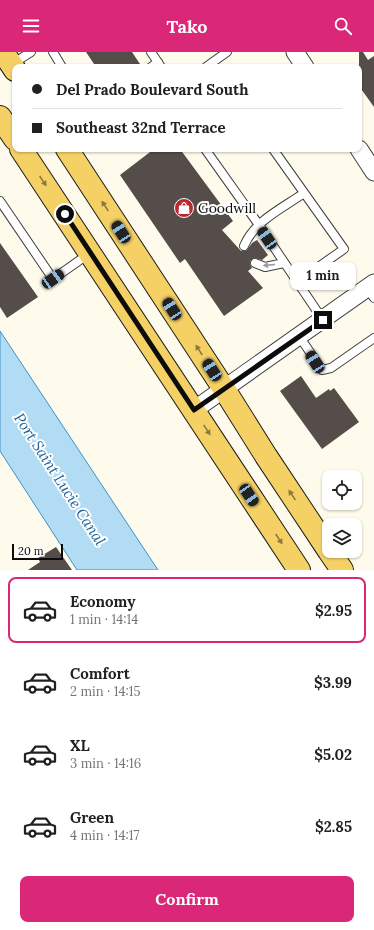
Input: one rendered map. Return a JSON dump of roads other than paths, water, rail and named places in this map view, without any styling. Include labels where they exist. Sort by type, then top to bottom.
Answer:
[{"type":"main road","points":[[0,117],[12,135]]},
{"type":"main road","points":[[23,152],[299,570]]},
{"type":"main road","points":[[73,152],[266,456],[322,540]]},
{"type":"main road","points":[[334,558],[342,570]]},
{"type":"street","points":[[361,152],[374,172]]},
{"type":"street","points":[[194,410],[299,336],[372,290]]},
{"type":"lane","points":[[10,62],[31,52]]},
{"type":"lane","points":[[52,52],[60,64]]},
{"type":"lane","points":[[151,52],[157,64]]},
{"type":"lane","points":[[213,64],[227,52]]},
{"type":"lane","points":[[207,152],[259,225],[323,320]]},
{"type":"lane","points":[[275,152],[344,249],[297,282]]},
{"type":"lane","points":[[244,246],[248,237],[259,225],[304,193]]},
{"type":"lane","points":[[0,201],[3,212],[53,279],[91,253]]},
{"type":"lane","points":[[255,263],[265,267],[284,263]]},
{"type":"lane","points":[[299,336],[322,370],[331,368],[374,338]]},
{"type":"water","name":"Port Saint Lucie Canal","points":[[0,331],[158,570],[77,570],[0,451]]},
{"type":"place","name":"Goodwill","points":[[184,208]]}]
